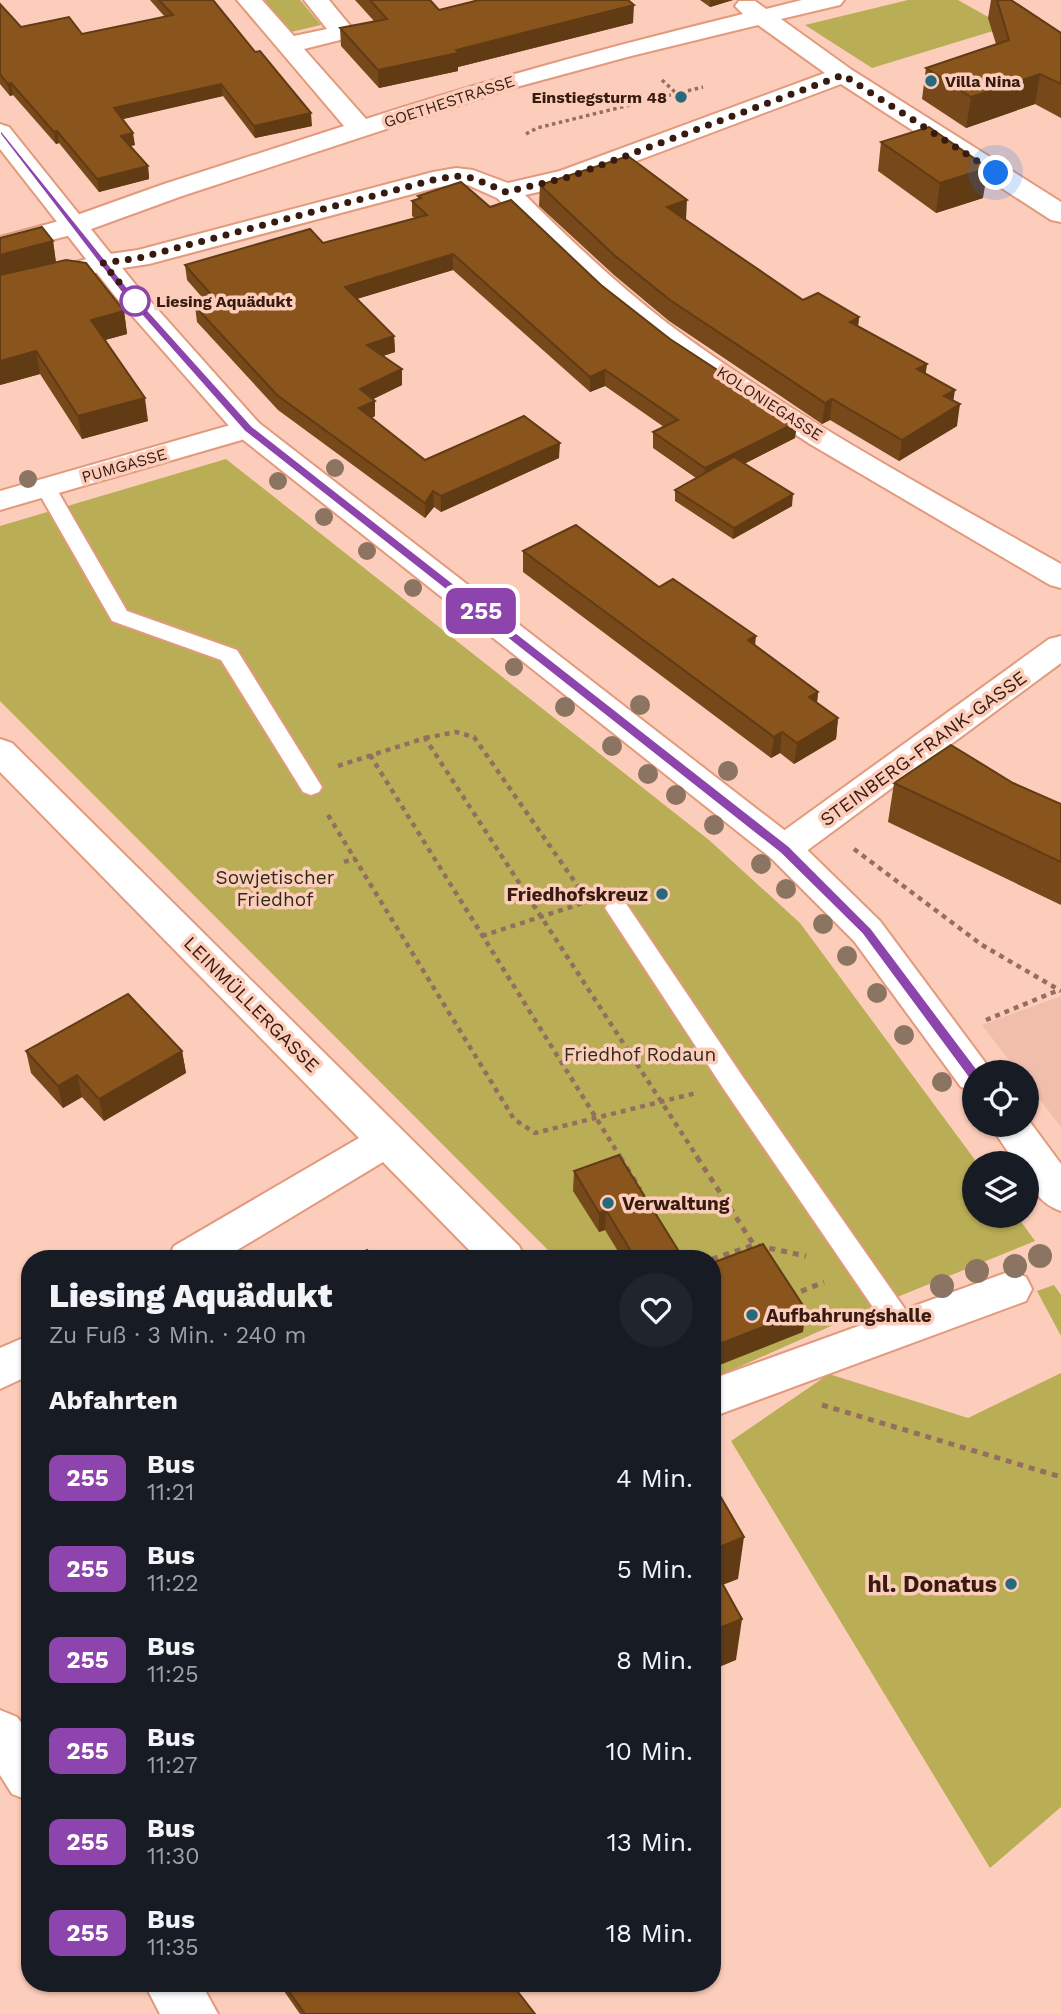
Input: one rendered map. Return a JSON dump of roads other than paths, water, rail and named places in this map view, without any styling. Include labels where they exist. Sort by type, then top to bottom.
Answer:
[{"type":"street","points":[[249,0],[361,129]]},
{"type":"street","points":[[288,45],[335,34],[340,28],[316,0]]},
{"type":"street","points":[[740,0],[843,75],[1061,214]]},
{"type":"street","name":"GOETHESTRASSE","points":[[0,244],[73,226],[173,190],[493,86],[832,0]]},
{"type":"street","points":[[0,289],[103,263],[139,258],[456,176],[473,178],[506,192],[569,177],[843,75]]},
{"type":"street","points":[[0,132],[103,263],[197,374],[248,429],[784,849],[867,931],[963,1060]]},
{"type":"street","name":"KOLONIEGASSE","points":[[506,192],[582,267],[680,345],[891,481],[1061,578]]},
{"type":"street","name":"PUMGASSE","points":[[0,501],[248,429]]},
{"type":"street","name":"STEINBERG-FRANK-GASSE","points":[[784,849],[1061,647]]},
{"type":"street","name":"LEINMÜLLERGASSE","points":[[0,751],[496,1250]]},
{"type":"street","points":[[1019,1137],[1061,1195]]},
{"type":"street","points":[[202,1250],[388,1140]]},
{"type":"street","points":[[721,1395],[1011,1289]]},
{"type":"street","points":[[0,1370],[21,1358]]},
{"type":"street","points":[[0,1733],[21,1764]]},
{"type":"street","points":[[176,1992],[191,2014]]},
{"type":"lane","points":[[46,488],[119,616],[229,655],[308,782]]},
{"type":"lane","points":[[617,908],[734,1084],[904,1330]]},
{"type":"place","name":"Villa Nina","points":[[931,81]]},
{"type":"place","name":"Einstiegsturm 48","points":[[681,97]]},
{"type":"place","name":"Liesing Aquädukt","points":[[135,301]]},
{"type":"place","name":"Friedhofskreuz","points":[[662,894]]},
{"type":"place","name":"Verwaltung","points":[[608,1203]]},
{"type":"place","name":"Aufbahrungshalle","points":[[752,1315]]},
{"type":"place","name":"hl. Donatus","points":[[1011,1584]]},
{"type":"park label","name":"Sowjetischer Friedhof","points":[[275,888]]},
{"type":"park label","name":"Friedhof Rodaun","points":[[640,1054]]}]
